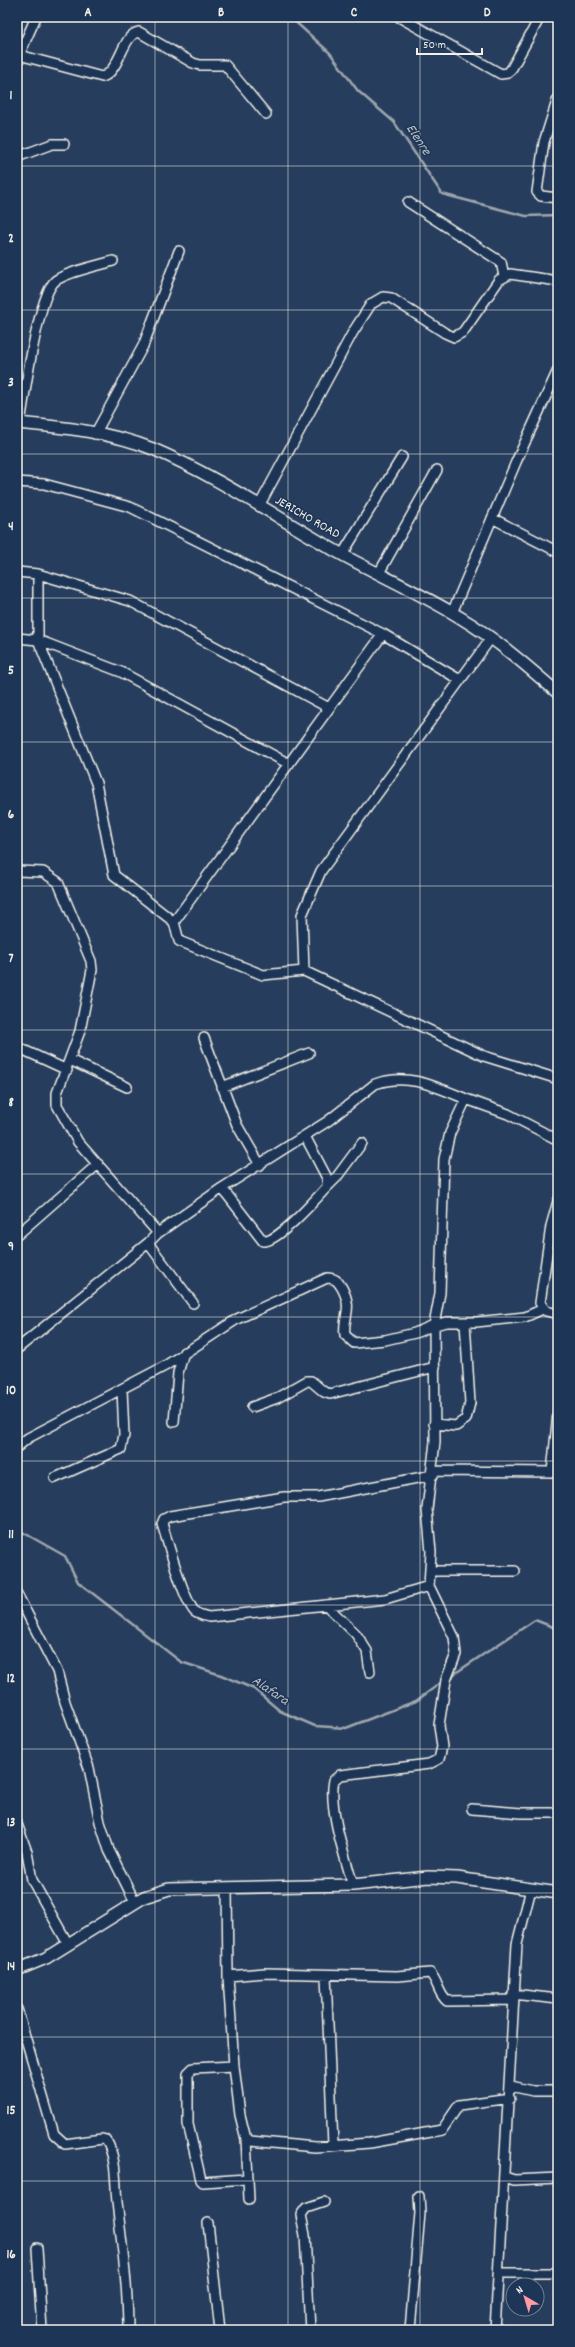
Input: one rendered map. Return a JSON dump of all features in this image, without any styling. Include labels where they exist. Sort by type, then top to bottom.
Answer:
[{"type":"street","points":[[36,17],[18,57],[102,77],[110,73],[132,35],[139,32],[193,63],[200,65],[225,65],[266,114]]},
{"type":"street","points":[[399,17],[501,74],[508,73],[512,68],[540,17]]},
{"type":"street","points":[[558,98],[544,142],[537,192],[542,196],[558,198]]},
{"type":"street","points":[[17,156],[52,144],[64,144]]},
{"type":"street","points":[[408,202],[501,262],[504,276]]},
{"type":"street","points":[[95,434],[144,346],[179,251]]},
{"type":"street","points":[[18,424],[31,352],[49,288],[59,278],[113,262]]},
{"type":"street","points":[[259,506],[353,332],[371,304],[383,297],[391,298],[445,333],[454,337],[463,332],[499,280],[504,276],[510,274],[558,281]]},
{"type":"street","points":[[452,613],[492,518],[558,370]]},
{"type":"street","name":"JERICHO ROAD","points":[[18,424],[95,434],[152,449],[190,467],[342,555],[452,613],[491,638],[558,693]]},
{"type":"street","points":[[342,555],[402,457]]},
{"type":"street","points":[[378,573],[437,470]]},
{"type":"street","points":[[17,482],[44,484],[130,507],[382,634],[460,680]]},
{"type":"street","points":[[492,518],[558,552]]},
{"type":"street","points":[[17,572],[38,574],[130,600],[330,708]]},
{"type":"street","points":[[38,574],[38,640],[96,783],[114,875],[174,922],[179,941],[263,975],[304,971],[484,1056],[558,1079]]},
{"type":"street","points":[[174,922],[382,634]]},
{"type":"street","points":[[17,638],[38,640],[121,672],[289,764]]},
{"type":"street","points":[[304,971],[302,915],[321,872],[491,638]]},
{"type":"street","points":[[17,871],[43,872],[58,882],[91,961],[92,970],[80,1031],[67,1070],[57,1093],[57,1105],[78,1142],[158,1233]]},
{"type":"street","points":[[204,1038],[237,1124],[260,1165]]},
{"type":"street","points":[[17,1046],[67,1070]]},
{"type":"street","points":[[222,1087],[309,1053]]},
{"type":"street","points":[[70,1060],[127,1087]]},
{"type":"street","points":[[17,1349],[148,1243],[158,1233],[222,1188],[328,1121],[367,1089],[383,1081],[414,1080],[428,1083],[508,1114],[558,1140]]},
{"type":"street","points":[[353,1885],[340,1839],[332,1792],[336,1776],[429,1764],[439,1759],[441,1753],[439,1725],[446,1680],[456,1654],[454,1637],[429,1586],[430,1571],[427,1500],[433,1473],[436,1442],[434,1424],[434,1325],[440,1293],[444,1159],[450,1133],[466,1099]]},
{"type":"street","points":[[305,1136],[327,1178],[327,1187]]},
{"type":"street","points":[[222,1188],[263,1241],[267,1242],[303,1213],[336,1178],[362,1143]]},
{"type":"street","points":[[17,1235],[98,1164]]},
{"type":"street","points":[[543,1309],[540,1303],[551,1226],[558,1201]]},
{"type":"street","points":[[148,1243],[192,1303]]},
{"type":"street","points":[[17,1446],[28,1438],[122,1389],[219,1332],[237,1319],[327,1278],[333,1278],[338,1281],[344,1293],[348,1311],[344,1332],[350,1341],[360,1343],[415,1334],[434,1325],[525,1317],[543,1309],[558,1314]]},
{"type":"street","points":[[434,1424],[456,1426],[466,1419],[470,1403],[466,1322]]},
{"type":"street","points":[[174,1422],[178,1374],[184,1352]]},
{"type":"street","points":[[252,1407],[277,1398],[311,1380],[324,1392],[330,1394],[435,1366]]},
{"type":"street","points":[[55,1478],[121,1449],[124,1435],[122,1389]]},
{"type":"street","points":[[429,1586],[385,1598],[209,1617],[195,1612],[178,1576],[162,1524],[163,1520],[170,1516],[284,1497],[318,1497],[433,1473],[555,1472],[558,1413]]},
{"type":"street","points":[[430,1571],[515,1571]]},
{"type":"street","points":[[17,1594],[57,1670],[65,1702],[89,1768],[100,1822],[109,1850],[135,1902]]},
{"type":"street","points":[[326,1605],[356,1634],[367,1651],[370,1672]]},
{"type":"street","points":[[472,1809],[521,1813],[558,1812]]},
{"type":"street","points":[[17,1824],[27,1852],[32,1880],[68,1944]]},
{"type":"street","points":[[17,1970],[46,1958],[135,1902],[156,1891],[168,1889],[353,1885],[428,1877],[457,1878],[558,1893]]},
{"type":"street","points":[[227,1888],[228,1976],[234,2066],[240,2115],[246,2139],[246,2180],[249,2199]]},
{"type":"street","points":[[495,2330],[500,2273],[510,2098],[513,1997],[517,1944],[531,1889]]},
{"type":"street","points":[[228,1976],[265,1974],[397,1976],[430,1973],[443,1998],[447,2001],[513,1997],[558,1998]]},
{"type":"street","points":[[326,1975],[333,2145]]},
{"type":"street","points":[[17,2009],[54,2134],[64,2144],[102,2139],[106,2140],[109,2146],[116,2177],[128,2300],[128,2330]]},
{"type":"street","points":[[234,2066],[194,2068],[190,2070],[188,2073],[188,2124],[201,2180],[203,2182],[246,2180]]},
{"type":"street","points":[[510,2086],[533,2091],[558,2091]]},
{"type":"street","points":[[246,2139],[250,2141],[295,2147],[370,2143],[442,2130],[459,2105],[510,2098]]},
{"type":"street","points":[[505,2177],[514,2180],[558,2178]]},
{"type":"street","points":[[410,2330],[420,2213],[419,2196]]},
{"type":"street","points":[[310,2330],[305,2235],[301,2215],[306,2208],[324,2202]]},
{"type":"street","points":[[208,2222],[220,2330]]},
{"type":"street","points":[[37,2248],[42,2330]]},
{"type":"street","points":[[500,2273],[558,2273]]},
{"type":"waterway","name":"Elenre","points":[[290,17],[330,53],[358,91],[394,122],[442,194],[526,216],[558,215]]},
{"type":"waterway","name":"Alafara","points":[[17,1529],[65,1556],[78,1582],[181,1662],[221,1675],[254,1689],[280,1711],[315,1726],[346,1728],[416,1701],[442,1682]]},
{"type":"waterway","name":"Alafara","points":[[451,1676],[535,1620],[558,1629]]}]
